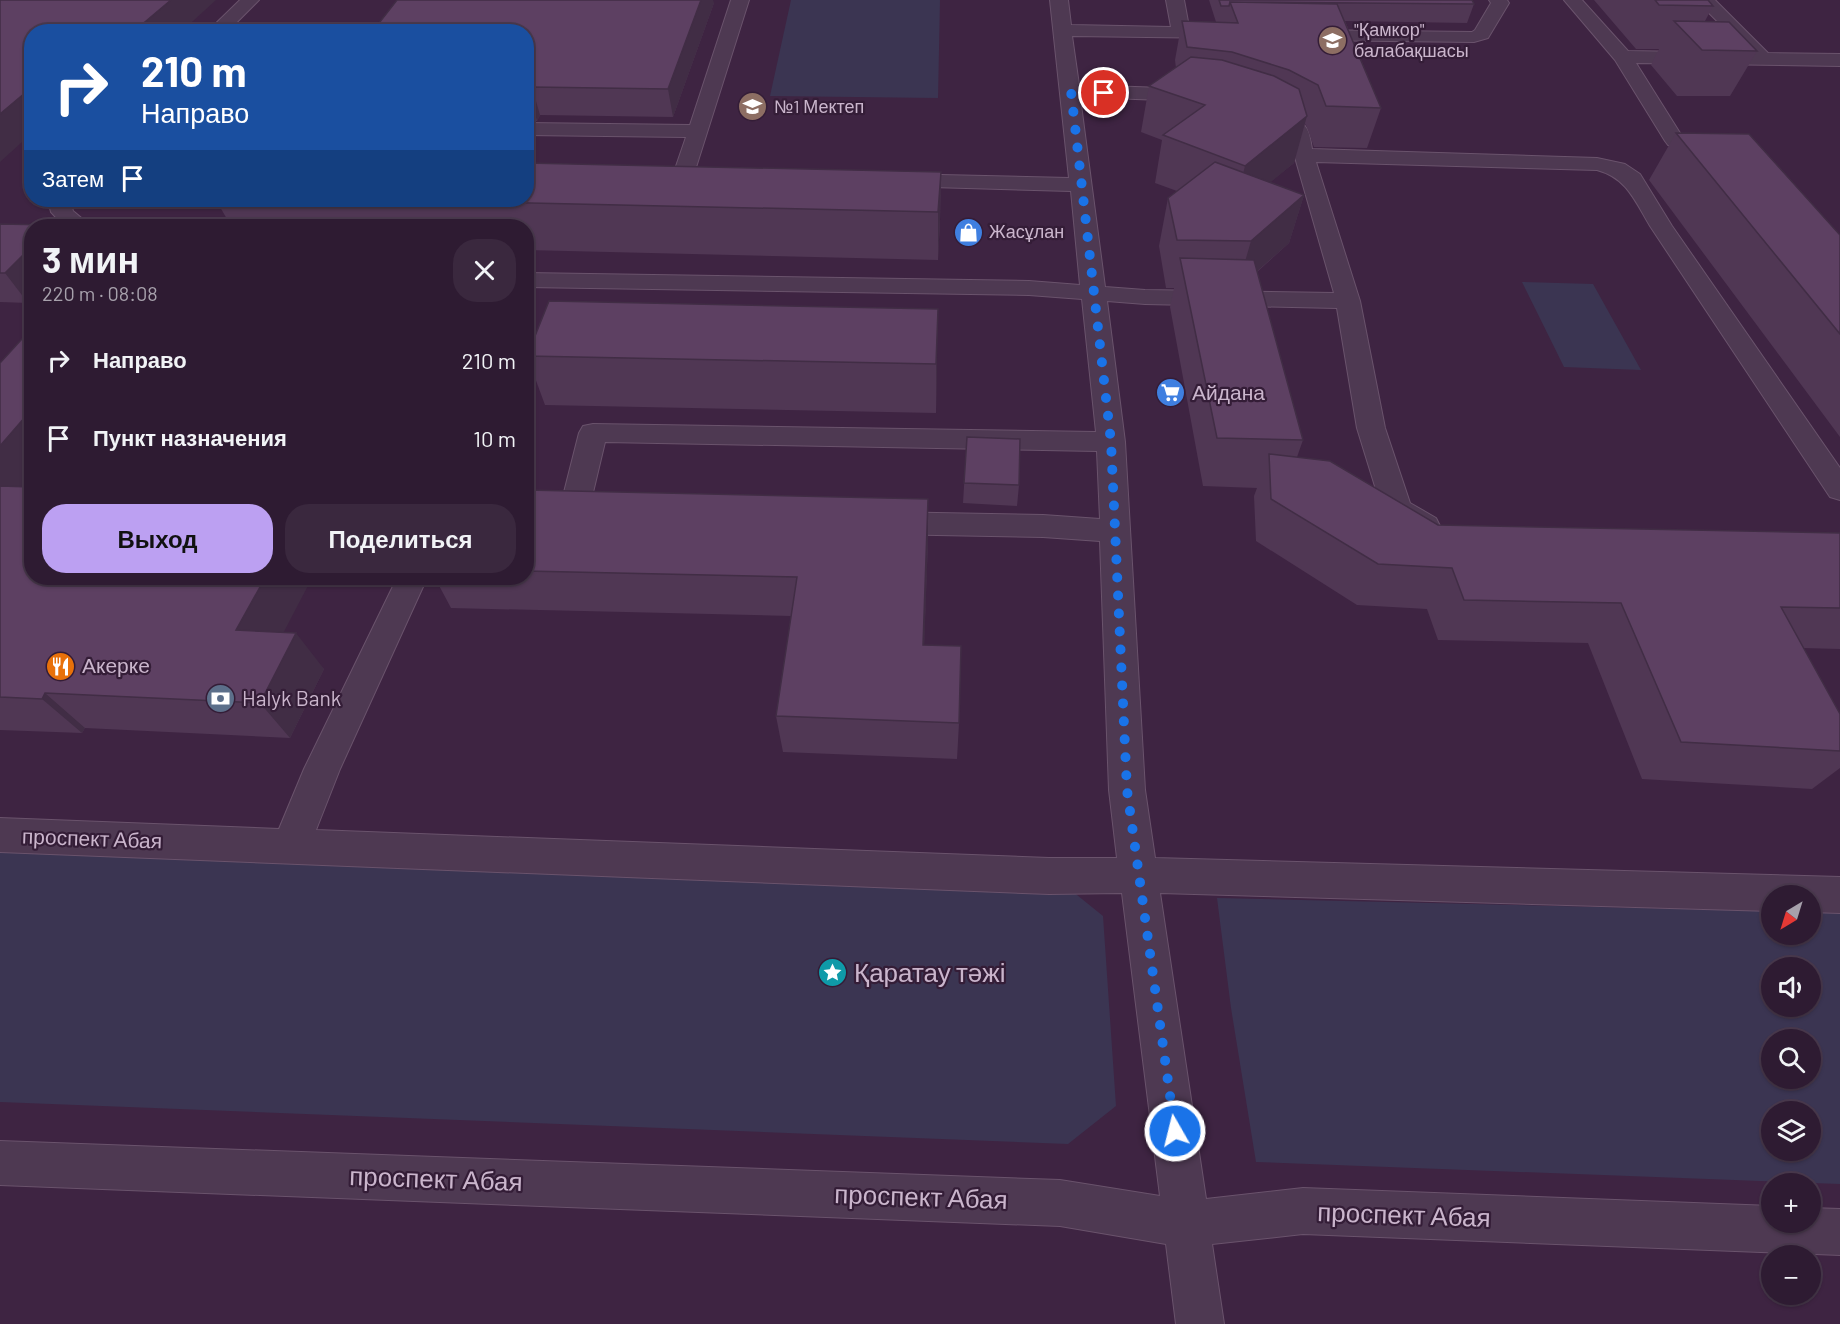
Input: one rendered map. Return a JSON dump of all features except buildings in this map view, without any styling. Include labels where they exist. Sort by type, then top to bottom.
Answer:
[{"type":"street","points":[[224,24],[250,0]]},
{"type":"street","points":[[684,176],[740,0]]},
{"type":"street","points":[[1175,0],[1181,32]]},
{"type":"street","points":[[1287,34],[1474,38],[1482,34],[1500,3],[1498,0]]},
{"type":"street","points":[[1573,0],[1623,57],[1675,141]]},
{"type":"street","points":[[1705,0],[1765,59]]},
{"type":"street","points":[[1200,1324],[1127,790],[1111,442],[1061,15],[1181,32],[1240,34]]},
{"type":"street","points":[[1623,57],[1840,60]]},
{"type":"street","points":[[1071,91],[1210,96]]},
{"type":"street","points":[[1254,106],[1280,117],[1298,131],[1303,155],[1348,301],[1371,428],[1397,509],[1417,523],[1446,532]]},
{"type":"street","points":[[534,129],[698,131]]},
{"type":"street","points":[[1303,155],[1597,164],[1617,169],[1632,179],[1661,226],[1840,490]]},
{"type":"street","points":[[661,175],[708,176]]},
{"type":"street","points":[[874,180],[1081,185]]},
{"type":"street","points":[[59,207],[68,219]]},
{"type":"street","points":[[534,280],[1029,288],[1094,294],[1348,301]]},
{"type":"street","points":[[620,517],[573,516],[593,433],[1111,442]]},
{"type":"street","points":[[855,522],[1043,526],[1116,531]]},
{"type":"street","points":[[291,846],[322,769],[409,585]]},
{"type":"street","name":"проспект Абая","points":[[0,835],[1049,876],[1140,875],[1840,895]]},
{"type":"street","name":"проспект Абая","points":[[0,1163],[1060,1203],[1187,1224],[1303,1211],[1840,1232]]},
{"type":"shaded area","points":[[791,0],[940,0],[938,98],[770,96]]},
{"type":"shaded area","points":[[1522,282],[1593,284],[1641,370],[1564,367]]},
{"type":"shaded area","points":[[0,842],[1051,874],[1103,916],[1116,1106],[1068,1144],[0,1102]]},
{"type":"shaded area","points":[[1217,898],[1761,911],[1761,945],[1821,945],[1821,912],[1840,913],[1840,1184],[1821,1183],[1821,1173],[1761,1173],[1761,1181],[1256,1162],[1231,1008]]},
{"type":"place","name":"\"Қамкор\" балабақшасы","points":[[1333,40]]},
{"type":"place","name":"№1 Мектеп","points":[[753,107]]},
{"type":"place","name":"Жасұлан","points":[[968,232]]},
{"type":"place","name":"Айдана","points":[[1171,393]]},
{"type":"place","name":"Акерке","points":[[61,666]]},
{"type":"place","name":"Halyk Bank","points":[[221,699]]},
{"type":"place","name":"Қаратау тәжі","points":[[833,973]]},
{"type":"route","points":[[1104,93],[1071,91],[1111,442],[1127,790],[1175,1131]]}]
